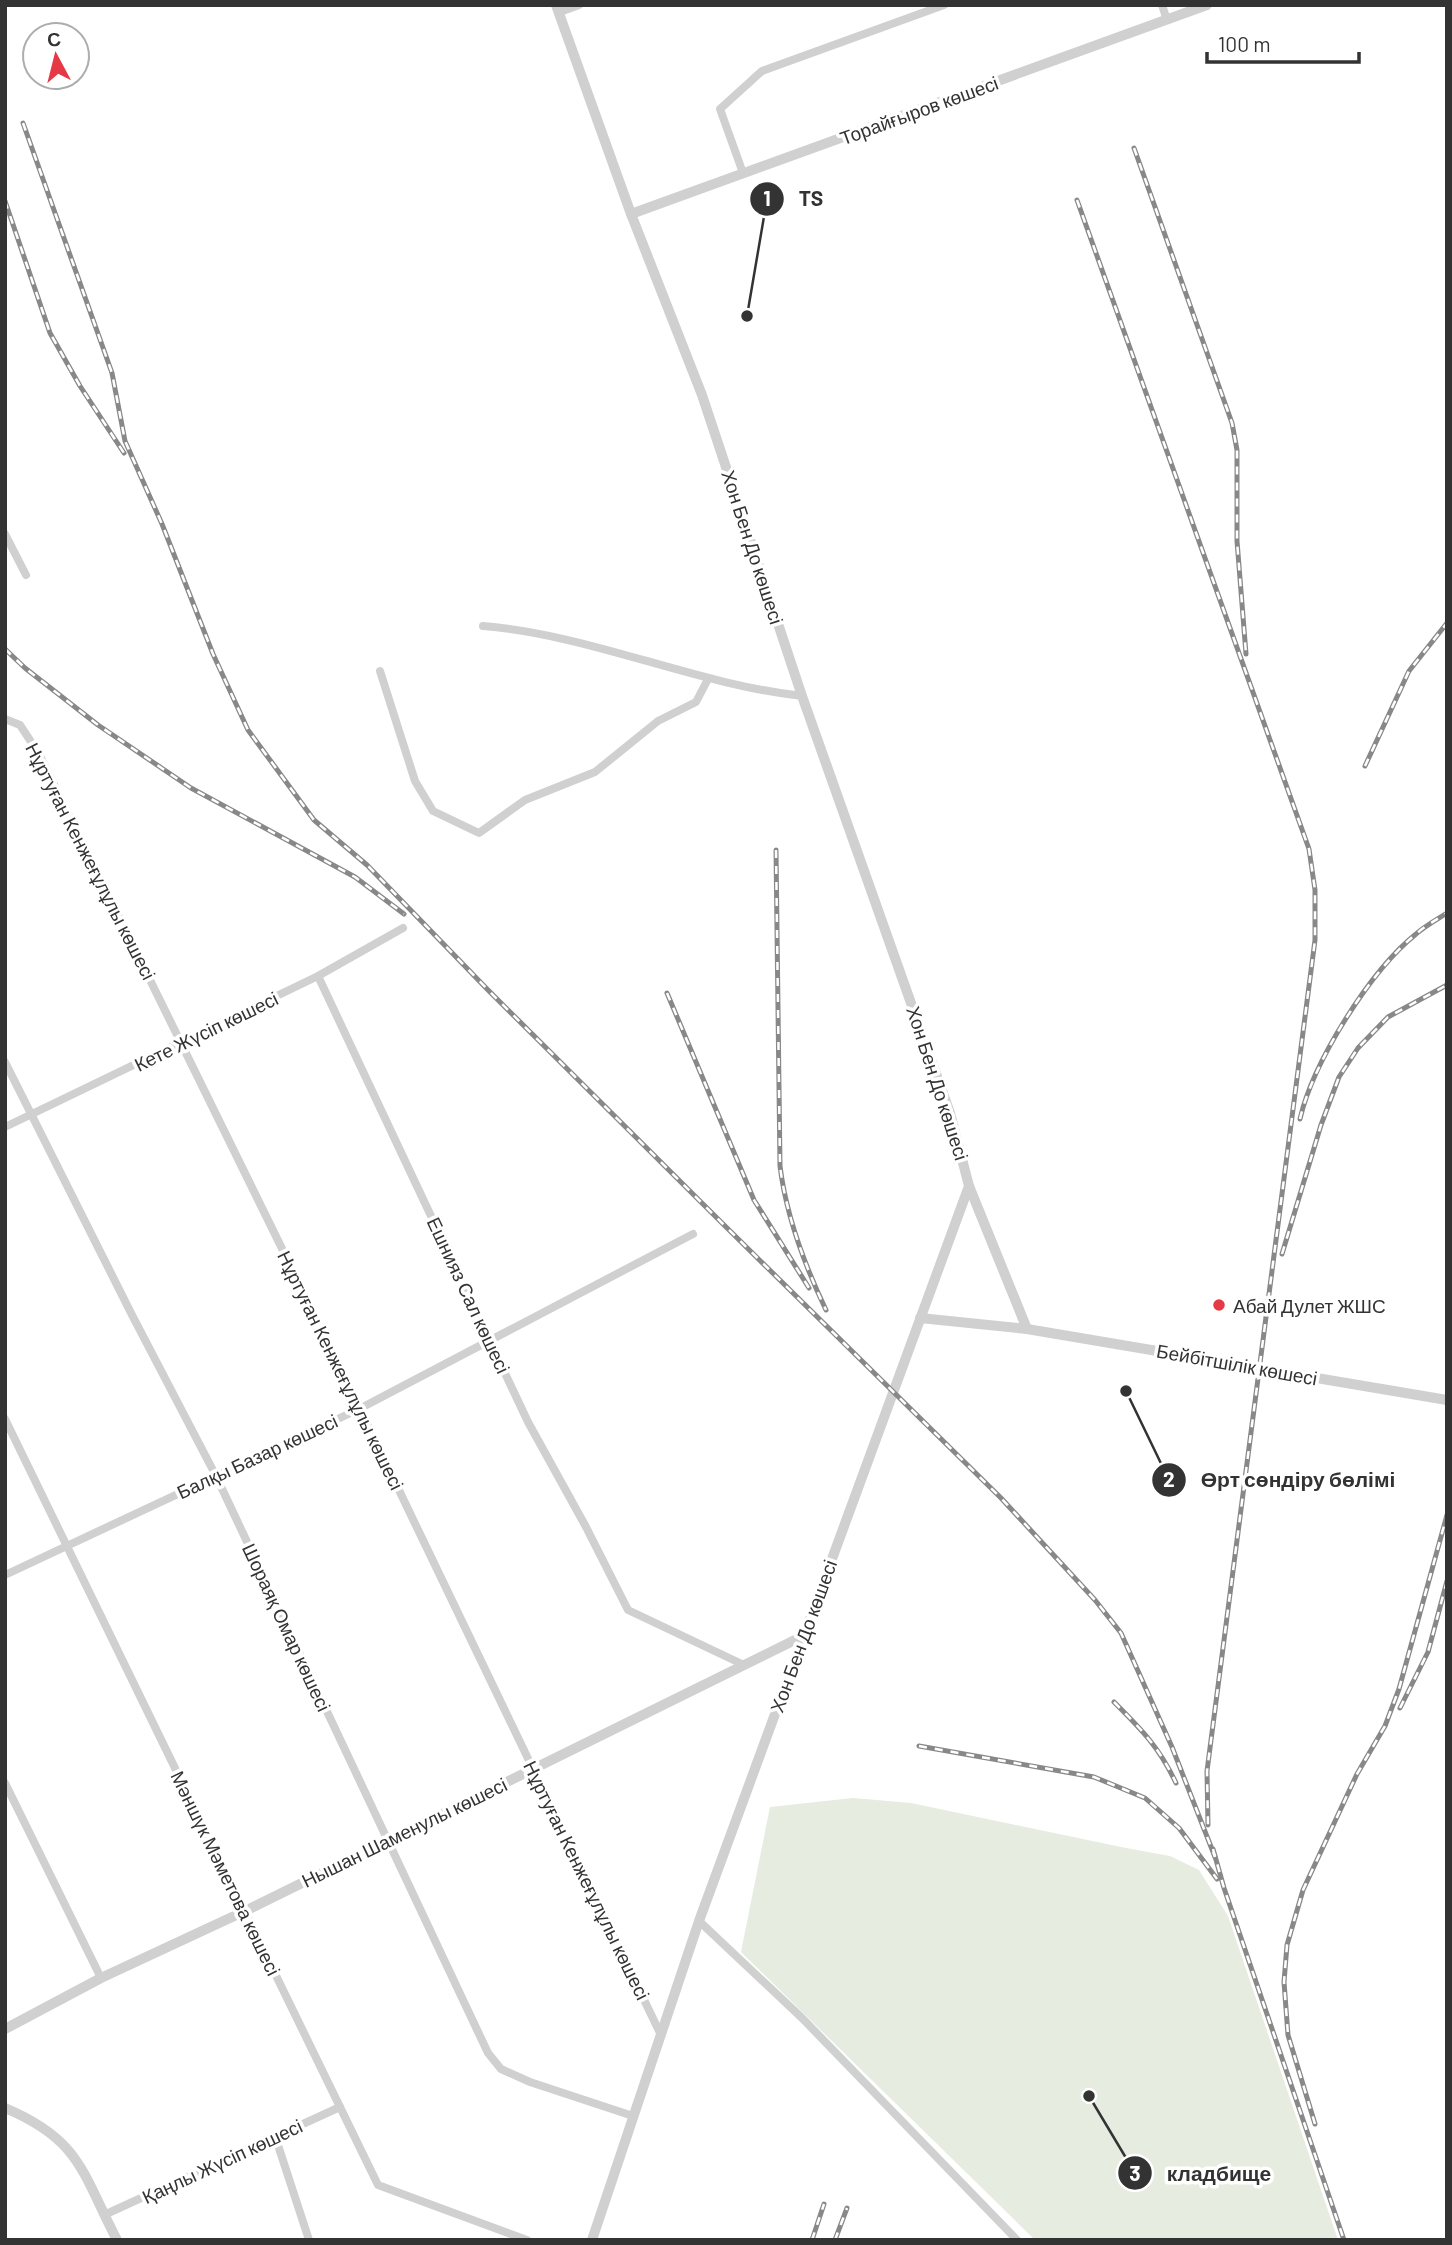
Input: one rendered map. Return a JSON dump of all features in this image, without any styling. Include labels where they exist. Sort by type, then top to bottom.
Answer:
[{"type":"street","points":[[558,9],[579,5]]},
{"type":"street","points":[[743,173],[720,109],[762,71],[944,5]]},
{"type":"street","points":[[1162,5],[1167,20]]},
{"type":"street","name":"Торайғыров көшесі","points":[[631,214],[1207,5]]},
{"type":"street","name":"Хон Бен До көшесі","points":[[558,9],[631,214],[702,395],[802,696],[950,1113],[969,1186],[699,1921],[592,2240]]},
{"type":"street","points":[[5,534],[26,575]]},
{"type":"street","points":[[483,626],[519,629],[708,679],[772,693],[802,696]]},
{"type":"street","points":[[380,671],[415,781],[433,811],[479,833],[525,800],[595,772],[658,722],[696,702],[708,679]]},
{"type":"street","name":"Нұртуған Кенжеғұлұлы көшесі","points":[[5,719],[20,725],[39,754],[182,1043],[660,2033]]},
{"type":"street","name":"Кете Жүсіп көшесі","points":[[5,1127],[318,976],[403,928]]},
{"type":"street","name":"Ешнияз Сал көшесі","points":[[318,976],[528,1422],[628,1610],[744,1665]]},
{"type":"street","name":"Шораяқ Омар көшесі","points":[[5,1062],[216,1476],[488,2053],[501,2069],[530,2082],[633,2116]]},
{"type":"street","points":[[969,1186],[1027,1329]]},
{"type":"street","name":"Балқы Базар көшесі","points":[[5,1575],[359,1409],[692,1234]]},
{"type":"street","name":"Бейбітшілік көшесі","points":[[919,1318],[1027,1329],[1447,1400]]},
{"type":"street","name":"Мәншүк Мәметова көшесі","points":[[5,1419],[378,2185],[527,2240]]},
{"type":"street","name":"Нышан Шаменулы көшесі","points":[[5,2029],[101,1978],[245,1911],[803,1636]]},
{"type":"street","points":[[5,1783],[101,1978]]},
{"type":"street","points":[[699,1921],[802,2018],[1017,2240]]},
{"type":"street","name":"Қаңлы Жүсіп көшесі","points":[[104,2216],[340,2107]]},
{"type":"street","points":[[5,2108],[27,2117],[50,2132],[71,2151],[87,2176],[117,2240]]},
{"type":"street","points":[[275,2136],[309,2240]]},
{"type":"shaded area","points":[[853,1798],[911,1803],[1170,1856],[1199,1870],[1228,1916],[1338,2240],[1035,2240],[741,1952],[770,1807]]},
{"type":"railway","points":[[23,123],[112,373],[125,441],[162,524],[213,654],[248,730],[314,820],[367,865],[488,990],[1001,1498],[1095,1600],[1121,1633],[1172,1747],[1215,1857]]},
{"type":"railway","points":[[1134,148],[1232,423],[1237,450],[1237,541],[1246,654]]},
{"type":"railway","points":[[1077,200],[1309,849],[1315,890],[1315,940],[1207,1771],[1208,1825]]},
{"type":"railway","points":[[5,201],[50,333],[80,386],[124,453]]},
{"type":"railway","points":[[1365,766],[1409,671],[1447,623]]},
{"type":"railway","points":[[5,649],[98,725],[191,788],[355,877],[404,914]]},
{"type":"railway","points":[[776,850],[780,1166],[797,1240],[826,1310]]},
{"type":"railway","points":[[1300,1119],[1317,1071],[1330,1045],[1363,994],[1398,950],[1419,931],[1447,913]]},
{"type":"railway","points":[[1282,1254],[1321,1125],[1339,1077],[1358,1048],[1388,1017],[1447,985]]},
{"type":"railway","points":[[667,993],[754,1200],[809,1288]]},
{"type":"railway","points":[[1315,2124],[1288,2035],[1284,1982],[1287,1945],[1303,1890],[1357,1774],[1385,1726],[1399,1689],[1447,1515]]},
{"type":"railway","points":[[1400,1708],[1428,1652],[1447,1581]]},
{"type":"railway","points":[[1114,1702],[1149,1740],[1176,1783]]},
{"type":"railway","points":[[919,1746],[1094,1777],[1145,1798],[1179,1828],[1217,1879]]},
{"type":"railway","points":[[1213,1849],[1344,2240]]},
{"type":"railway","points":[[812,2240],[824,2204]]},
{"type":"railway","points":[[835,2240],[847,2208]]},
{"type":"place","name":"TS","points":[[747,316]]},
{"type":"place","name":"Абай Дулет ЖШС","points":[[1219,1305]]},
{"type":"place","name":"Өрт сөндіру бөлімі","points":[[1126,1391]]},
{"type":"place","name":"кладбище","points":[[1089,2096]]}]
